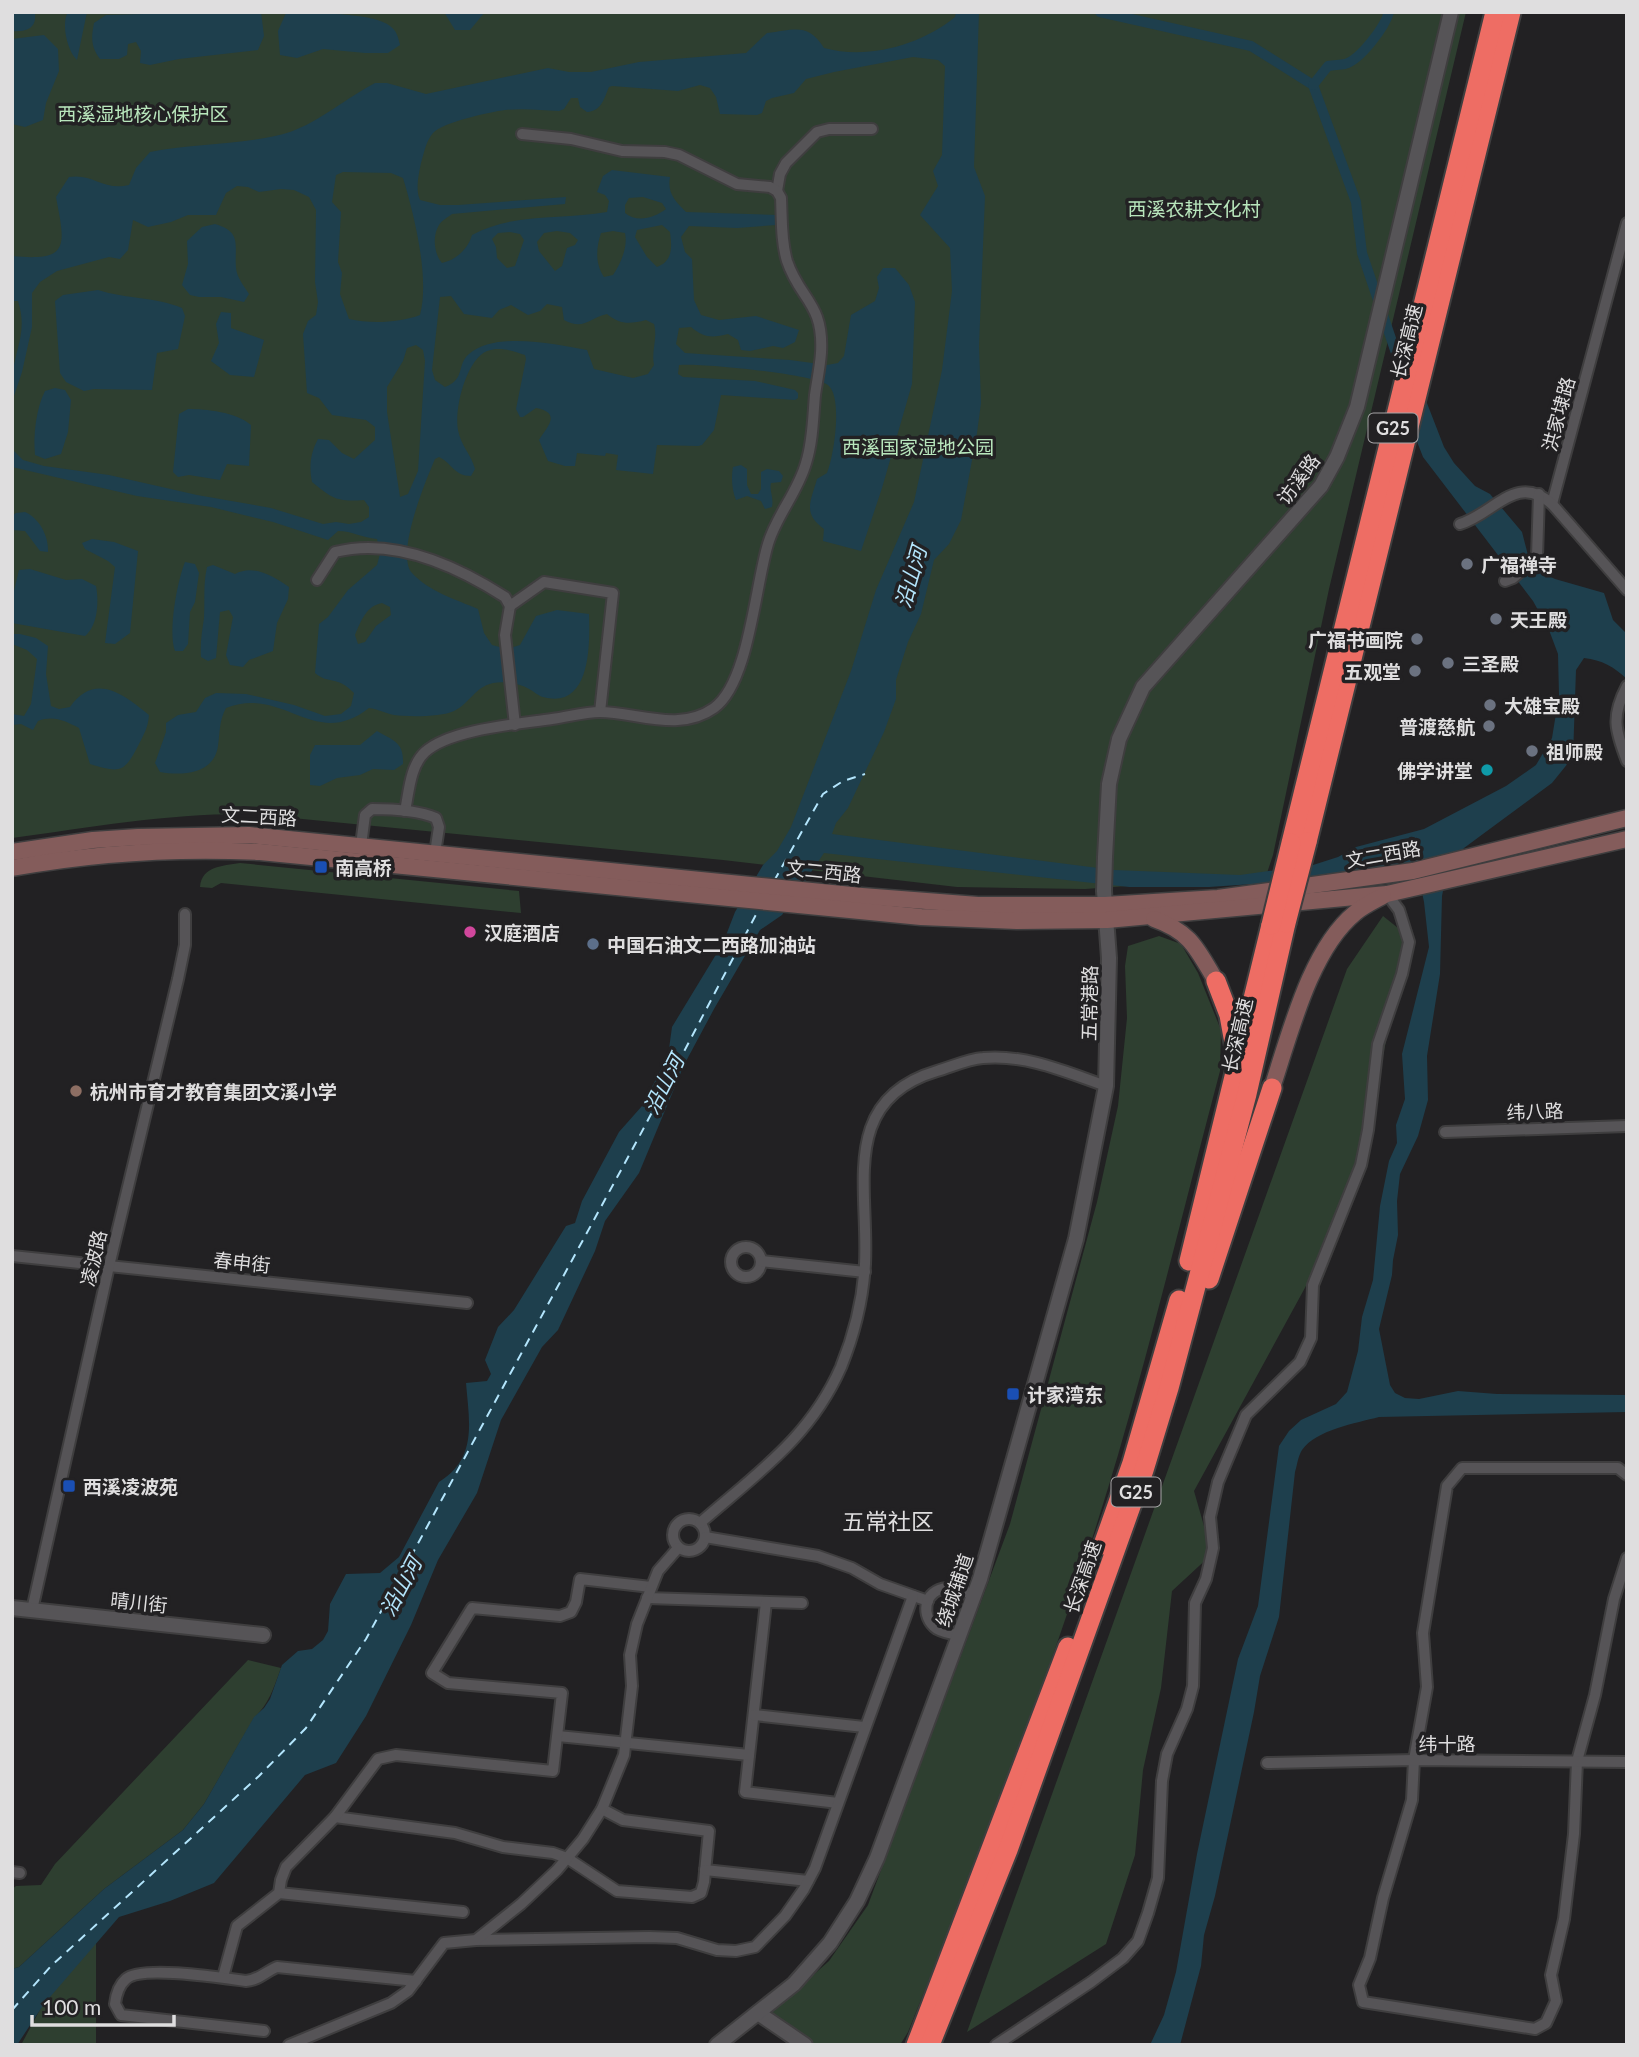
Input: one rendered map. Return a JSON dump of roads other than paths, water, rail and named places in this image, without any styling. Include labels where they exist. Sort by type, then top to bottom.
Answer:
[{"type":"highway","name":"长深高速","points":[[1299,842],[1495,12]]},
{"type":"highway","name":"长深高速","points":[[916,2045],[1051,1690],[1132,1463],[1184,1284],[1238,1063],[1278,924],[1511,12]]},
{"type":"highway","name":"长深高速","points":[[930,2045],[1008,1850],[1144,1470],[1169,1388],[1247,1094],[1278,924]]},
{"type":"highway","points":[[1216,981],[1229,1015],[1238,1063]]},
{"type":"highway","points":[[1169,1388],[1224,1238],[1272,1088]]},
{"type":"main road","name":"文二西路","points":[[12,852],[93,840],[193,834],[249,835],[435,853],[855,911],[968,919],[1105,905],[1218,898],[1413,871],[1627,818]]},
{"type":"main road","name":"文二西路","points":[[12,868],[124,853],[193,849],[978,905],[1105,905],[1149,917],[1387,894],[1627,839]]},
{"type":"main road","points":[[1272,1088],[1305,990],[1333,936],[1356,913],[1387,894]]},
{"type":"main road","points":[[1149,917],[1175,926],[1195,944],[1216,981]]},
{"type":"street","name":"访溪路","points":[[1105,905],[1105,857],[1112,761],[1143,687],[1321,486],[1337,457],[1357,407],[1451,12]]},
{"type":"street","points":[[777,191],[780,174],[786,163],[817,132],[829,129],[872,129]]},
{"type":"street","points":[[405,811],[414,770],[425,752],[470,732],[600,712],[676,721],[715,708],[732,682],[746,649],[769,541],[807,463],[821,353],[819,317],[796,282],[787,260],[781,198],[777,191],[770,187],[737,184],[679,155],[622,151],[571,139],[522,134]]},
{"type":"street","name":"洪家埭路","points":[[1552,504],[1627,223]]},
{"type":"street","points":[[1465,523],[1504,498],[1528,492],[1539,494],[1552,504],[1627,590]]},
{"type":"street","points":[[1509,580],[1537,557],[1539,494]]},
{"type":"street","points":[[317,580],[335,552],[365,547],[436,561],[505,597],[510,606],[505,635],[515,725]]},
{"type":"street","points":[[510,606],[544,582],[613,593],[600,712]]},
{"type":"street","points":[[1627,685],[1619,702],[1615,721],[1627,761]]},
{"type":"street","points":[[361,845],[365,815],[372,809],[405,811],[436,818],[439,827],[435,853]]},
{"type":"street","points":[[996,2045],[1123,1958],[1138,1941],[1148,1913],[1158,1878],[1161,1781],[1167,1754],[1194,1686],[1195,1603],[1206,1579],[1213,1548],[1210,1517],[1218,1482],[1246,1415],[1300,1362],[1311,1338],[1313,1285],[1361,1165],[1378,1044],[1402,974],[1409,942],[1399,910],[1387,894]]},
{"type":"street","name":"五常港路","points":[[1105,905],[1109,958],[1106,1086]]},
{"type":"street","name":"凌波路","points":[[32,1610],[109,1266],[178,979],[185,945],[185,914]]},
{"type":"street","points":[[700,1523],[783,1452],[801,1433],[829,1391],[842,1365],[859,1308],[864,1272],[863,1159],[868,1133],[881,1107],[904,1083],[981,1058],[1018,1058],[1106,1086]]},
{"type":"street","name":"绕城辅道","points":[[717,2045],[794,1984],[830,1943],[857,1901],[877,1858],[974,1595],[1052,1333],[1076,1239],[1106,1086]]},
{"type":"street","name":"纬八路","points":[[1445,1132],[1627,1126]]},
{"type":"street","name":"春申街","points":[[12,1256],[467,1303]]},
{"type":"street","points":[[761,1261],[864,1272]]},
{"type":"street","points":[[1627,1475],[1618,1468],[1462,1468],[1447,1486],[1423,1633],[1427,1687],[1414,1760],[1412,1800],[1383,1898],[1370,1958],[1359,1985],[1363,2002],[1535,2029],[1546,2023],[1556,2000],[1551,1975],[1564,1919],[1577,1761],[1595,1695],[1614,1599],[1627,1558]]},
{"type":"street","points":[[690,1518],[700,1523],[705,1537],[701,1546],[692,1551],[678,1548],[672,1534],[676,1524],[690,1518]]},
{"type":"street","points":[[705,1537],[818,1556],[852,1569],[880,1584],[928,1601]]},
{"type":"street","points":[[476,1940],[521,1904],[567,1858],[602,1809],[624,1755],[632,1686],[630,1656],[637,1624],[658,1571],[678,1548]]},
{"type":"street","points":[[223,1978],[237,1926],[279,1893],[286,1867],[335,1817],[378,1759],[396,1755],[553,1772],[562,1693],[448,1683],[432,1674],[472,1608],[560,1616],[571,1612],[576,1602],[580,1579],[649,1592],[803,1603]]},
{"type":"street","points":[[959,1635],[941,1632],[930,1623],[925,1613],[928,1601],[937,1590],[949,1587],[974,1595]]},
{"type":"street","points":[[289,2045],[391,2003],[408,1991],[444,1943],[476,1940],[677,1938],[717,1950],[736,1951],[755,1947],[785,1916],[815,1868],[913,1596]]},
{"type":"street","points":[[766,1602],[745,1792],[838,1803]]},
{"type":"street","name":"晴川街","points":[[12,1608],[262,1635]]},
{"type":"street","points":[[754,1715],[864,1727]]},
{"type":"street","points":[[558,1736],[749,1755]]},
{"type":"street","name":"纬十路","points":[[1267,1763],[1414,1760],[1627,1762]]},
{"type":"street","points":[[335,1817],[455,1833],[503,1847],[552,1853],[567,1858],[617,1891],[692,1896],[701,1893],[709,1831],[623,1820],[602,1809]]},
{"type":"street","points":[[705,1870],[808,1881]]},
{"type":"street","points":[[279,1893],[463,1912]]},
{"type":"street","points":[[264,2031],[121,2015],[115,2004],[117,1991],[127,1977],[146,1972],[246,1981],[257,1980],[266,1971],[277,1967],[416,1981]]},
{"type":"street","points":[[758,2013],[805,2045]]},
{"type":"water","points":[[12,12],[35,12],[32,26],[22,31],[12,31]]},
{"type":"water","points":[[68,12],[87,12],[77,60],[66,37],[65,23]]},
{"type":"water","points":[[261,12],[264,36],[258,50],[150,65],[140,63],[141,51],[136,42],[128,44],[127,55],[119,59],[100,59],[93,46],[94,23],[106,15]]},
{"type":"water","points":[[444,12],[485,12],[470,30],[455,30]]},
{"type":"water","name":"沿山河","points":[[956,12],[979,12],[974,167],[985,196],[979,346],[981,403],[977,433],[961,520],[949,544],[934,560],[921,614],[908,642],[896,680],[896,699],[884,732],[848,808],[836,823],[832,834],[1114,870],[1240,875],[1313,865],[1338,857],[1356,847],[1424,829],[1506,786],[1536,765],[1552,738],[1559,695],[1558,654],[1533,601],[1423,457],[1416,439],[1425,398],[1444,447],[1454,463],[1475,486],[1490,494],[1522,532],[1529,559],[1538,571],[1555,579],[1604,593],[1613,620],[1627,634],[1627,679],[1607,665],[1584,658],[1576,670],[1573,757],[1552,783],[1464,848],[1447,871],[1442,896],[1440,974],[1427,1056],[1428,1100],[1418,1136],[1400,1174],[1397,1201],[1398,1235],[1379,1329],[1390,1385],[1395,1393],[1405,1398],[1419,1399],[1458,1391],[1627,1395],[1627,1412],[1379,1417],[1326,1432],[1302,1450],[1295,1472],[1279,1617],[1260,1676],[1215,1896],[1204,1935],[1201,1966],[1180,2045],[1150,2045],[1164,2015],[1176,1972],[1197,1854],[1238,1659],[1258,1606],[1279,1446],[1301,1420],[1336,1404],[1347,1392],[1358,1351],[1362,1317],[1373,1280],[1380,1206],[1389,1161],[1397,1143],[1396,1125],[1405,1099],[1402,1054],[1429,947],[1418,873],[1209,887],[1129,887],[824,853],[782,915],[760,930],[714,1009],[684,1065],[639,1173],[605,1221],[595,1251],[558,1330],[542,1347],[501,1420],[477,1493],[438,1560],[411,1625],[366,1716],[336,1763],[305,1775],[214,1883],[170,1901],[119,1917],[44,2004],[17,2045],[12,2045],[12,1969],[19,1967],[104,1889],[183,1830],[204,1804],[254,1717],[270,1699],[282,1665],[298,1651],[312,1649],[323,1640],[328,1631],[330,1604],[346,1574],[380,1573],[399,1557],[439,1482],[460,1462],[468,1438],[469,1425],[466,1383],[487,1381],[491,1374],[485,1360],[498,1327],[514,1310],[566,1226],[575,1223],[582,1201],[619,1132],[642,1106],[668,1056],[672,1027],[723,943],[735,912],[763,865],[777,851],[791,827],[851,671],[876,590],[914,502],[942,370],[952,291],[950,248],[920,215],[938,186],[933,171],[942,155],[945,66],[938,60],[913,57],[806,79],[794,93],[766,101],[762,113],[757,115],[720,114],[716,97],[710,88],[700,85],[678,91],[612,86],[599,107],[592,111],[587,112],[580,107],[578,98],[571,98],[564,109],[559,111],[518,109],[489,113],[446,125],[431,136],[418,176],[420,200],[440,205],[458,205],[566,197],[565,204],[452,214],[440,224],[435,234],[436,250],[442,263],[461,253],[472,235],[488,228],[522,220],[607,212],[609,201],[605,195],[597,192],[603,176],[612,170],[670,177],[673,196],[686,212],[777,215],[776,225],[737,228],[689,226],[681,237],[685,252],[692,259],[694,300],[701,315],[719,320],[756,316],[799,330],[795,342],[783,348],[773,346],[750,351],[741,350],[738,340],[728,334],[708,336],[691,327],[679,328],[676,344],[685,353],[827,365],[838,363],[844,356],[851,315],[875,301],[879,288],[877,277],[883,268],[895,268],[909,285],[915,302],[912,384],[861,551],[823,541],[824,529],[811,512],[811,500],[817,479],[827,473],[834,441],[835,401],[828,385],[780,373],[679,365],[678,374],[683,377],[755,381],[795,390],[798,398],[795,400],[721,395],[714,430],[702,445],[657,445],[653,474],[616,470],[618,455],[606,453],[605,456],[577,453],[575,466],[548,461],[539,440],[550,421],[549,413],[536,408],[520,417],[516,409],[525,355],[497,349],[480,356],[473,364],[463,386],[457,421],[459,436],[475,469],[471,476],[465,475],[439,457],[435,459],[409,534],[408,564],[412,573],[426,585],[478,609],[484,633],[492,645],[507,649],[520,645],[536,616],[557,610],[589,614],[588,657],[584,672],[571,694],[559,698],[541,696],[516,684],[497,682],[481,688],[459,708],[449,713],[400,716],[369,708],[350,719],[332,723],[315,721],[265,704],[246,703],[226,708],[215,755],[204,768],[178,774],[160,772],[155,763],[166,732],[166,723],[178,715],[196,712],[205,698],[216,693],[246,694],[294,705],[325,716],[341,714],[351,706],[354,693],[348,687],[315,673],[319,624],[328,617],[348,590],[377,565],[380,554],[377,539],[338,531],[328,540],[273,522],[211,507],[137,496],[12,467],[12,449],[23,460],[44,466],[109,475],[271,508],[323,524],[349,524],[369,517],[369,507],[364,500],[336,498],[312,482],[311,460],[318,439],[329,440],[342,453],[354,459],[375,440],[375,427],[366,420],[332,415],[319,398],[307,393],[303,334],[308,321],[316,315],[318,302],[315,282],[316,210],[309,197],[294,190],[259,192],[237,186],[226,193],[216,215],[188,215],[148,227],[133,220],[128,250],[120,259],[109,257],[57,271],[40,282],[32,293],[32,327],[14,396],[12,417],[12,378],[22,322],[18,301],[12,301],[12,256],[45,256],[60,247],[62,238],[56,197],[69,177],[85,177],[112,186],[129,185],[136,168],[150,152],[257,139],[290,132],[312,122],[375,83],[387,83],[426,94],[548,68],[591,72],[639,62],[746,53],[767,33],[793,30],[812,34],[824,48],[876,51],[910,42],[955,17]],"holes":[[[343,172],[391,173],[403,178],[416,227],[422,265],[423,300],[420,315],[384,322],[349,319],[340,294],[342,273],[338,262],[341,212],[332,202],[336,175]],[[643,197],[662,203],[666,209],[640,219],[625,213],[629,198]],[[662,225],[670,232],[669,257],[657,267],[647,257],[635,237],[637,230]],[[557,231],[570,233],[578,240],[575,245],[567,248],[562,266],[555,271],[539,251],[537,242],[544,233]],[[498,233],[520,234],[524,240],[515,266],[507,268],[497,258],[492,239]],[[601,233],[625,233],[623,255],[613,275],[604,277],[599,267],[597,250]],[[451,296],[464,314],[492,318],[499,310],[511,305],[528,315],[540,311],[547,304],[562,307],[564,320],[571,323],[582,324],[607,314],[621,322],[646,320],[654,324],[654,365],[648,374],[633,378],[594,369],[587,350],[526,341],[494,343],[480,347],[465,358],[456,380],[445,387],[435,380],[432,370],[440,297]],[[416,345],[423,350],[425,361],[418,471],[408,494],[400,497],[387,412],[387,387],[403,361],[407,348]],[[382,603],[390,607],[391,615],[376,626],[365,642],[358,644],[355,635],[368,611]]]},
{"type":"water","points":[[286,13],[341,14],[382,21],[397,34],[400,45],[388,53],[323,49],[297,58],[280,55],[278,31]]},
{"type":"water","points":[[44,35],[58,49],[59,71],[46,103],[43,120],[25,127],[12,124],[12,39]]},
{"type":"water","points":[[215,224],[230,231],[235,241],[237,272],[249,294],[244,302],[190,295],[182,285],[188,264],[187,241],[202,227]]},
{"type":"water","points":[[98,290],[182,308],[185,316],[178,349],[157,353],[152,390],[84,391],[66,382],[60,373],[55,301],[63,295]]},
{"type":"water","points":[[221,312],[231,313],[231,328],[264,340],[254,377],[230,375],[211,361],[219,343],[216,324]]},
{"type":"water","points":[[55,388],[65,390],[71,400],[68,432],[61,454],[45,459],[35,455],[36,422],[45,391]]},
{"type":"water","points":[[188,409],[229,414],[251,425],[249,466],[227,464],[220,480],[189,475],[178,477],[173,472],[179,414]]},
{"type":"water","points":[[741,465],[747,469],[747,485],[751,494],[758,494],[761,489],[761,472],[767,469],[779,471],[783,476],[781,482],[771,483],[772,507],[765,509],[761,501],[747,496],[736,500],[732,471],[733,467]]},
{"type":"water","points":[[25,512],[42,528],[48,552],[40,551],[25,531],[12,530],[12,516]]},
{"type":"water","points":[[92,539],[114,542],[138,551],[130,633],[115,644],[105,643],[115,567],[85,549],[82,543]]},
{"type":"water","points":[[185,562],[195,564],[199,573],[195,602],[190,612],[188,644],[183,651],[175,651],[172,631],[174,607]]},
{"type":"water","points":[[213,565],[235,574],[249,570],[263,573],[289,587],[288,599],[277,623],[273,651],[249,660],[243,667],[230,665],[226,655],[233,617],[229,610],[220,612],[216,658],[208,661],[201,657],[206,573],[207,567]]},
{"type":"water","points":[[30,569],[66,580],[82,579],[96,586],[96,613],[93,626],[85,636],[12,623],[12,599],[19,570]]},
{"type":"water","points":[[12,634],[36,638],[48,646],[46,674],[51,706],[59,709],[70,707],[80,696],[99,689],[119,694],[149,715],[144,734],[125,766],[108,769],[90,764],[79,728],[64,721],[44,719],[38,721],[33,730],[21,724],[12,725],[12,714],[24,716],[31,704],[37,659],[27,650],[12,644]]},
{"type":"water","points":[[377,731],[400,747],[403,764],[394,770],[373,769],[360,775],[337,778],[320,786],[310,785],[310,755],[315,745],[360,745]]},
{"type":"waterway","points":[[1100,12],[1251,46],[1313,85],[1356,202],[1362,253],[1400,365]]},
{"type":"waterway","points":[[1313,85],[1328,66],[1345,64],[1358,56],[1377,34],[1389,12]]},
{"type":"place","name":"广福禅寺","points":[[1467,564]]},
{"type":"place","name":"天王殿","points":[[1496,619]]},
{"type":"place","name":"广福书画院","points":[[1417,639]]},
{"type":"place","name":"三圣殿","points":[[1448,663]]},
{"type":"place","name":"五观堂","points":[[1415,671]]},
{"type":"place","name":"大雄宝殿","points":[[1490,705]]},
{"type":"place","name":"普渡慈航","points":[[1489,726]]},
{"type":"place","name":"祖师殿","points":[[1532,751]]},
{"type":"place","name":"佛学讲堂","points":[[1487,770]]},
{"type":"place","name":"南高桥","points":[[321,867]]},
{"type":"place","name":"汉庭酒店","points":[[470,932]]},
{"type":"place","name":"中国石油文二西路加油站","points":[[593,944]]},
{"type":"place","name":"杭州市育才教育集团文溪小学","points":[[76,1091]]},
{"type":"place","name":"计家湾东","points":[[1013,1394]]},
{"type":"place","name":"西溪凌波苑","points":[[69,1486]]},
{"type":"district","name":"五常社区","points":[[888,1521]]},
{"type":"park label","name":"西溪湿地核心保护区","points":[[143,113]]},
{"type":"park label","name":"西溪农耕文化村","points":[[1194,208]]},
{"type":"park label","name":"西溪国家湿地公园","points":[[918,446]]}]
